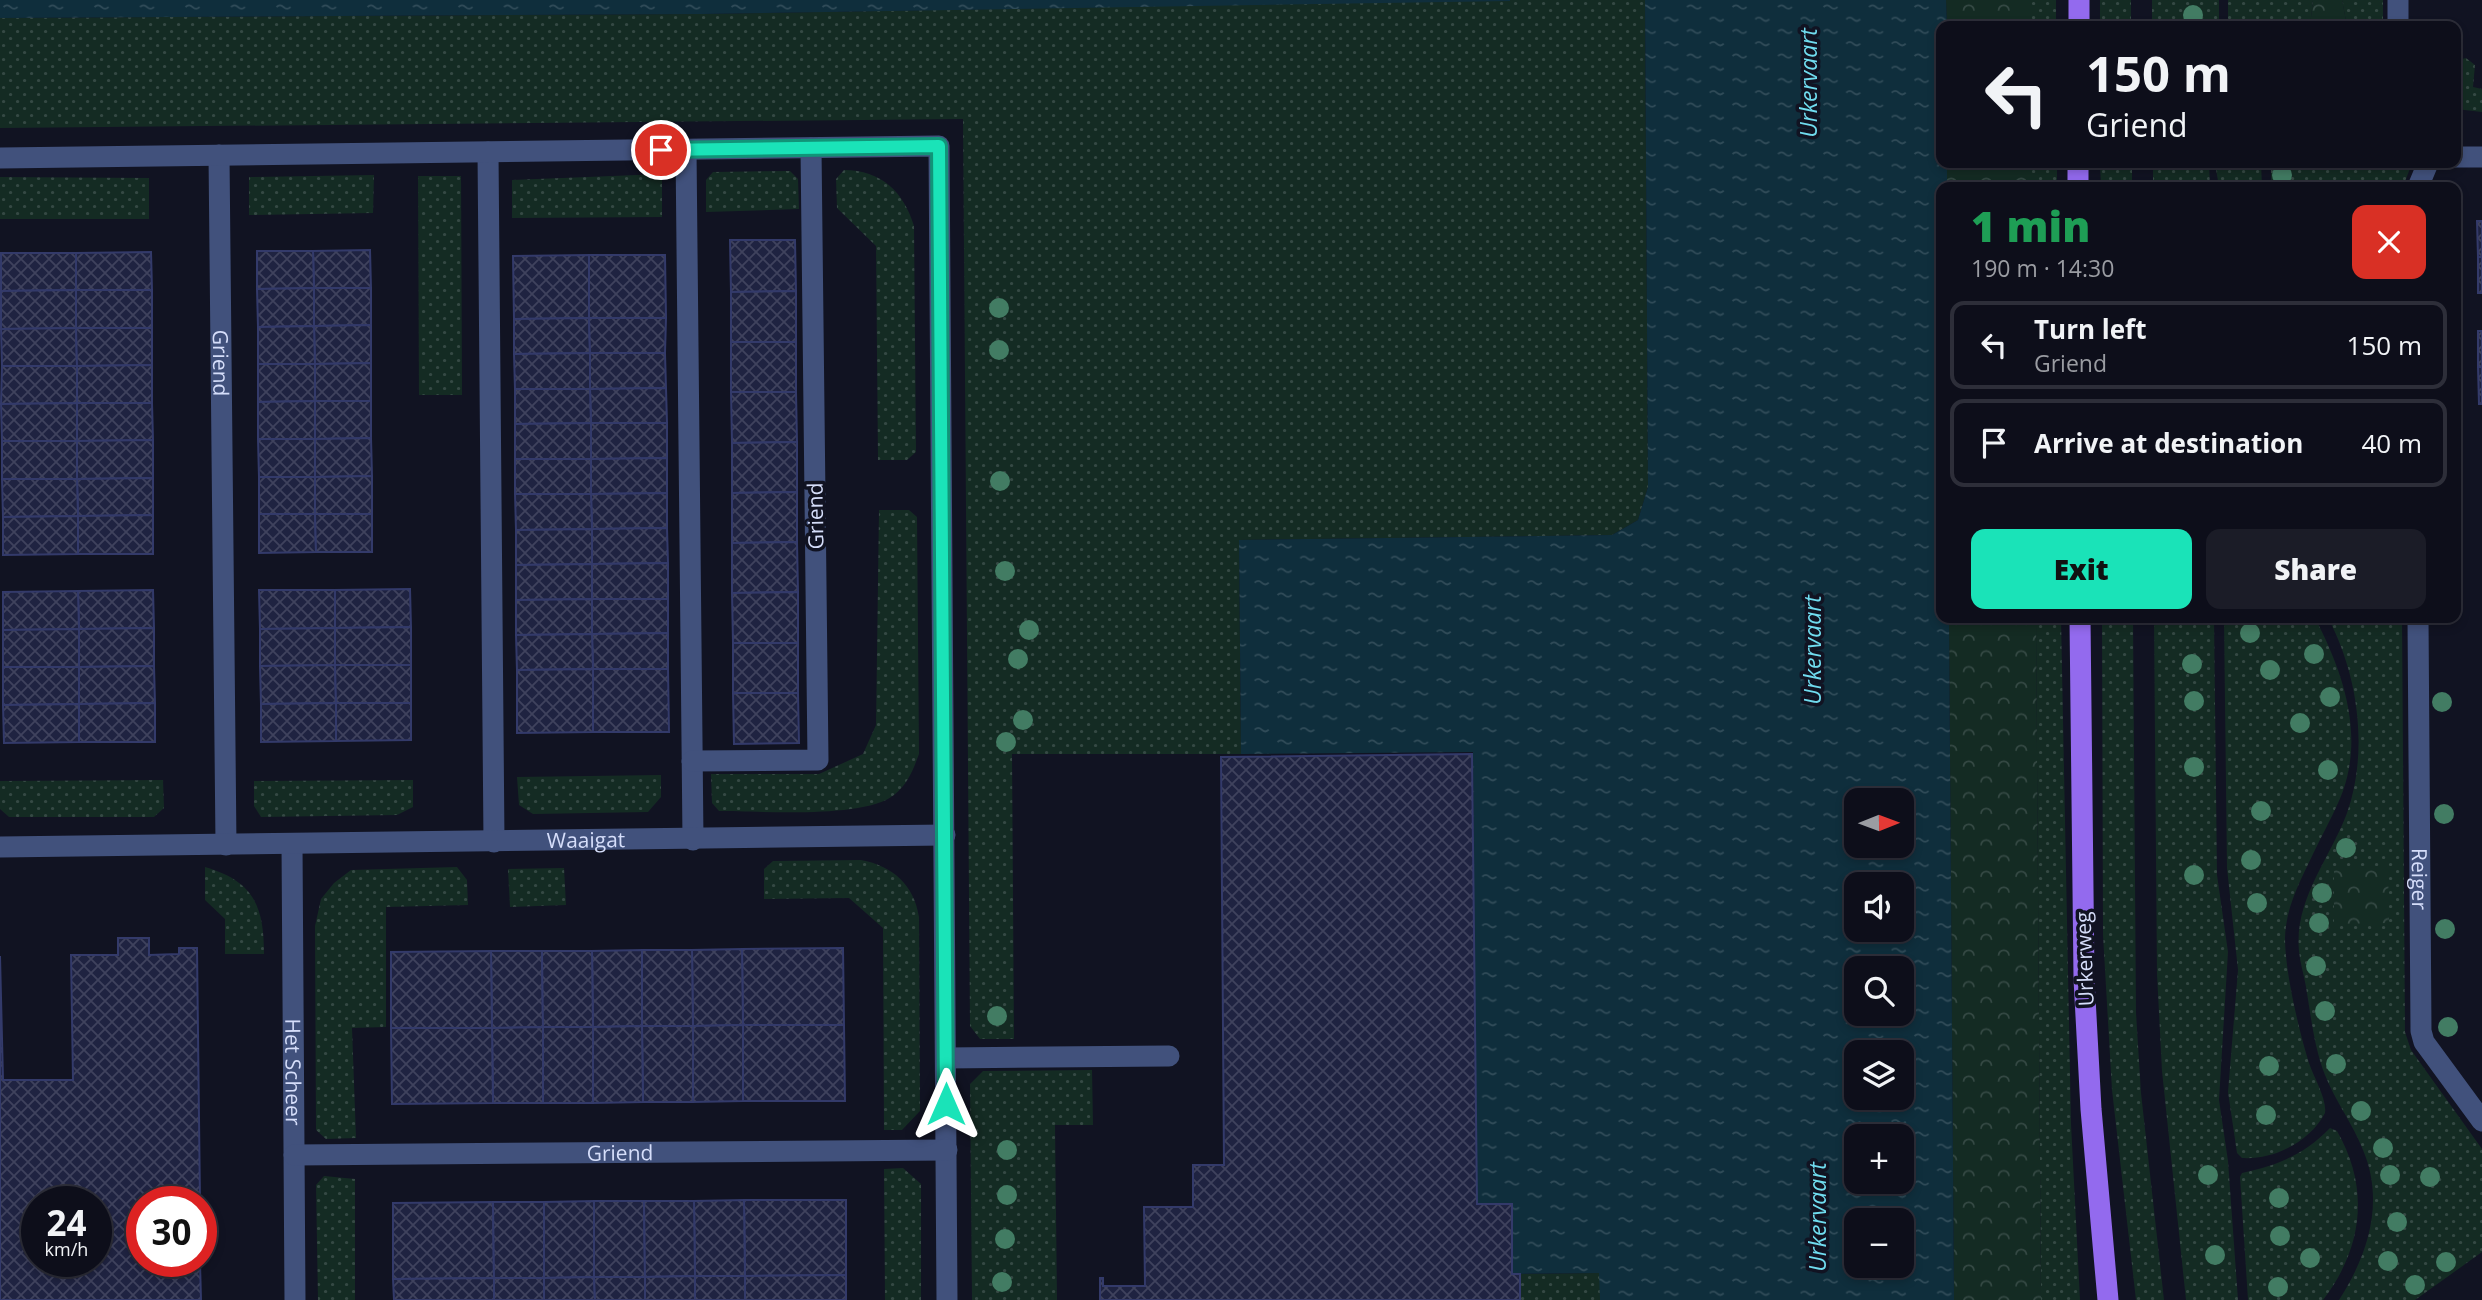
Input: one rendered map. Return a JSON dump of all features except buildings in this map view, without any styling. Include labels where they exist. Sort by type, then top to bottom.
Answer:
[{"type":"main road","points":[[2079,0],[2079,21]]},
{"type":"main road","name":"Urkerweg","points":[[2080,623],[2084,979],[2091,1109],[2108,1300]]},
{"type":"street","points":[[2398,0],[2398,21]]},
{"type":"street","points":[[0,158],[939,146],[947,1300]]},
{"type":"street","name":"Griend","points":[[692,761],[818,760],[811,148]]},
{"type":"street","points":[[686,149],[693,840]]},
{"type":"street","points":[[488,152],[494,842]]},
{"type":"street","name":"Griend","points":[[219,155],[226,845]]},
{"type":"street","points":[[2461,157],[2482,157]]},
{"type":"street","name":"Reiger","points":[[2418,623],[2421,1031],[2424,1042],[2482,1121]]},
{"type":"street","name":"Waaigat","points":[[0,846],[945,835]]},
{"type":"street","name":"Het Scheer","points":[[292,844],[295,1300]]},
{"type":"street","points":[[946,1058],[1169,1056]]},
{"type":"street","name":"Griend","points":[[294,1155],[947,1150]]},
{"type":"green space","points":[[1645,0],[1648,487],[1638,520],[1612,535],[1239,540],[1241,754],[1012,754],[1014,1039],[980,1039],[970,1026],[963,119],[0,128],[0,18],[701,14]]},
{"type":"green space","points":[[1946,0],[2031,0],[2031,21],[1947,21]]},
{"type":"green space","points":[[2031,0],[2056,0],[2056,21],[2031,21]]},
{"type":"green space","points":[[2100,0],[2131,0],[2131,21],[2100,21]]},
{"type":"green space","points":[[2152,0],[2219,0],[2219,21],[2152,21]]},
{"type":"green space","points":[[2228,0],[2313,0],[2311,21],[2228,21]]},
{"type":"green space","points":[[2313,0],[2342,0],[2346,21],[2311,21]]},
{"type":"green space","points":[[2342,0],[2383,0],[2383,21],[2346,21]]},
{"type":"green space","points":[[2466,58],[2475,65],[2473,87],[2482,89],[2482,112],[2461,110],[2461,59]]},
{"type":"green space","points":[[1947,168],[2032,168],[2032,182],[1947,182]]},
{"type":"green space","points":[[2032,168],[2057,168],[2057,182],[2032,182]]},
{"type":"green space","points":[[2100,168],[2132,168],[2132,182],[2101,182]]},
{"type":"green space","points":[[2153,168],[2209,168],[2210,182],[2153,182]]},
{"type":"green space","points":[[2216,168],[2261,168],[2262,182],[2218,182]]},
{"type":"green space","points":[[2271,168],[2410,168],[2405,182],[2271,182]]},
{"type":"green space","points":[[844,170],[869,174],[889,185],[904,203],[914,226],[916,452],[907,460],[878,460],[876,246],[837,208],[836,179]]},
{"type":"green space","points":[[790,171],[798,179],[799,209],[706,212],[706,180],[713,172]]},
{"type":"green space","points":[[662,174],[662,217],[512,218],[512,180]]},
{"type":"green space","points":[[374,175],[373,213],[249,215],[249,177]]},
{"type":"green space","points":[[418,176],[461,176],[462,395],[419,395]]},
{"type":"green space","points":[[0,177],[149,178],[149,219],[0,219]]},
{"type":"green space","points":[[879,510],[909,510],[917,517],[919,754],[909,776],[894,795],[880,803],[860,808],[811,812],[719,811],[712,803],[711,774],[819,774],[863,754],[876,725]]},
{"type":"green space","points":[[1949,623],[2036,623],[2041,1300],[1954,1300]]},
{"type":"green space","points":[[2036,623],[2061,623],[2071,1124],[2080,1300],[2041,1300]]},
{"type":"green space","points":[[2102,623],[2133,623],[2136,1013],[2141,1093],[2164,1300],[2136,1300],[2112,1090],[2103,935]]},
{"type":"green space","points":[[2154,623],[2214,623],[2217,875],[2228,952],[2219,1100],[2228,1161],[2238,1300],[2186,1300],[2162,1071],[2157,974]]},
{"type":"green space","points":[[2224,623],[2318,623],[2334,659],[2347,702],[2351,746],[2349,768],[2343,791],[2294,894],[2285,938],[2287,967],[2297,1018],[2309,1063],[2324,1101],[2325,1113],[2310,1133],[2300,1141],[2278,1152],[2254,1158],[2242,1158],[2237,1153],[2228,1092],[2238,970],[2227,868]]},
{"type":"green space","points":[[2330,623],[2402,623],[2405,1032],[2411,1050],[2482,1149],[2482,1252],[2415,1300],[2339,1300],[2365,1246],[2373,1208],[2373,1189],[2363,1150],[2321,1064],[2299,951],[2302,914],[2347,813],[2358,764],[2359,739],[2353,688]]},
{"type":"green space","points":[[661,775],[661,797],[648,812],[533,814],[519,805],[517,777]]},
{"type":"green space","points":[[163,780],[164,808],[154,817],[9,817],[0,809],[0,781]]},
{"type":"green space","points":[[413,780],[413,807],[397,815],[261,817],[254,806],[254,781]]},
{"type":"green space","points":[[861,860],[883,867],[900,879],[912,895],[919,917],[920,1111],[902,1130],[884,1130],[883,928],[849,898],[764,899],[764,869],[773,861]]},
{"type":"green space","points":[[2388,866],[2389,923],[2334,924],[2334,867]]},
{"type":"green space","points":[[205,867],[234,880],[252,897],[262,922],[264,954],[225,954],[225,919],[205,900]]},
{"type":"green space","points":[[457,867],[467,880],[468,905],[386,907],[386,1027],[352,1028],[356,1138],[326,1139],[316,1130],[315,926],[321,899],[334,883],[351,870]]},
{"type":"green space","points":[[564,868],[566,905],[510,907],[508,869]]},
{"type":"green space","points":[[1092,1070],[1093,1125],[1055,1125],[1057,1300],[972,1300],[970,1084],[983,1071]]},
{"type":"green space","points":[[2330,1128],[2337,1131],[2348,1152],[2358,1196],[2354,1239],[2347,1260],[2323,1300],[2248,1300],[2240,1177],[2242,1173],[2279,1162],[2300,1152]]},
{"type":"green space","points":[[903,1168],[921,1184],[921,1300],[885,1300],[884,1169]]},
{"type":"green space","points":[[324,1176],[355,1179],[355,1300],[318,1300],[316,1185]]},
{"type":"green space","points":[[1600,1273],[1600,1300],[1520,1300],[1520,1274]]},
{"type":"water","points":[[0,0],[1510,1],[701,14],[0,18]]},
{"type":"water","name":"Urkervaart","points":[[1645,0],[1946,0],[1947,21],[1936,21],[1936,168],[1947,168],[1947,182],[1936,182],[1936,623],[1949,623],[1954,1300],[1600,1300],[1599,1273],[1512,1274],[1512,1204],[1476,1204],[1473,752],[1241,754],[1239,540],[1612,535],[1638,520],[1648,487]]},
{"type":"route","points":[[661,150],[939,146],[946,1104]]}]
